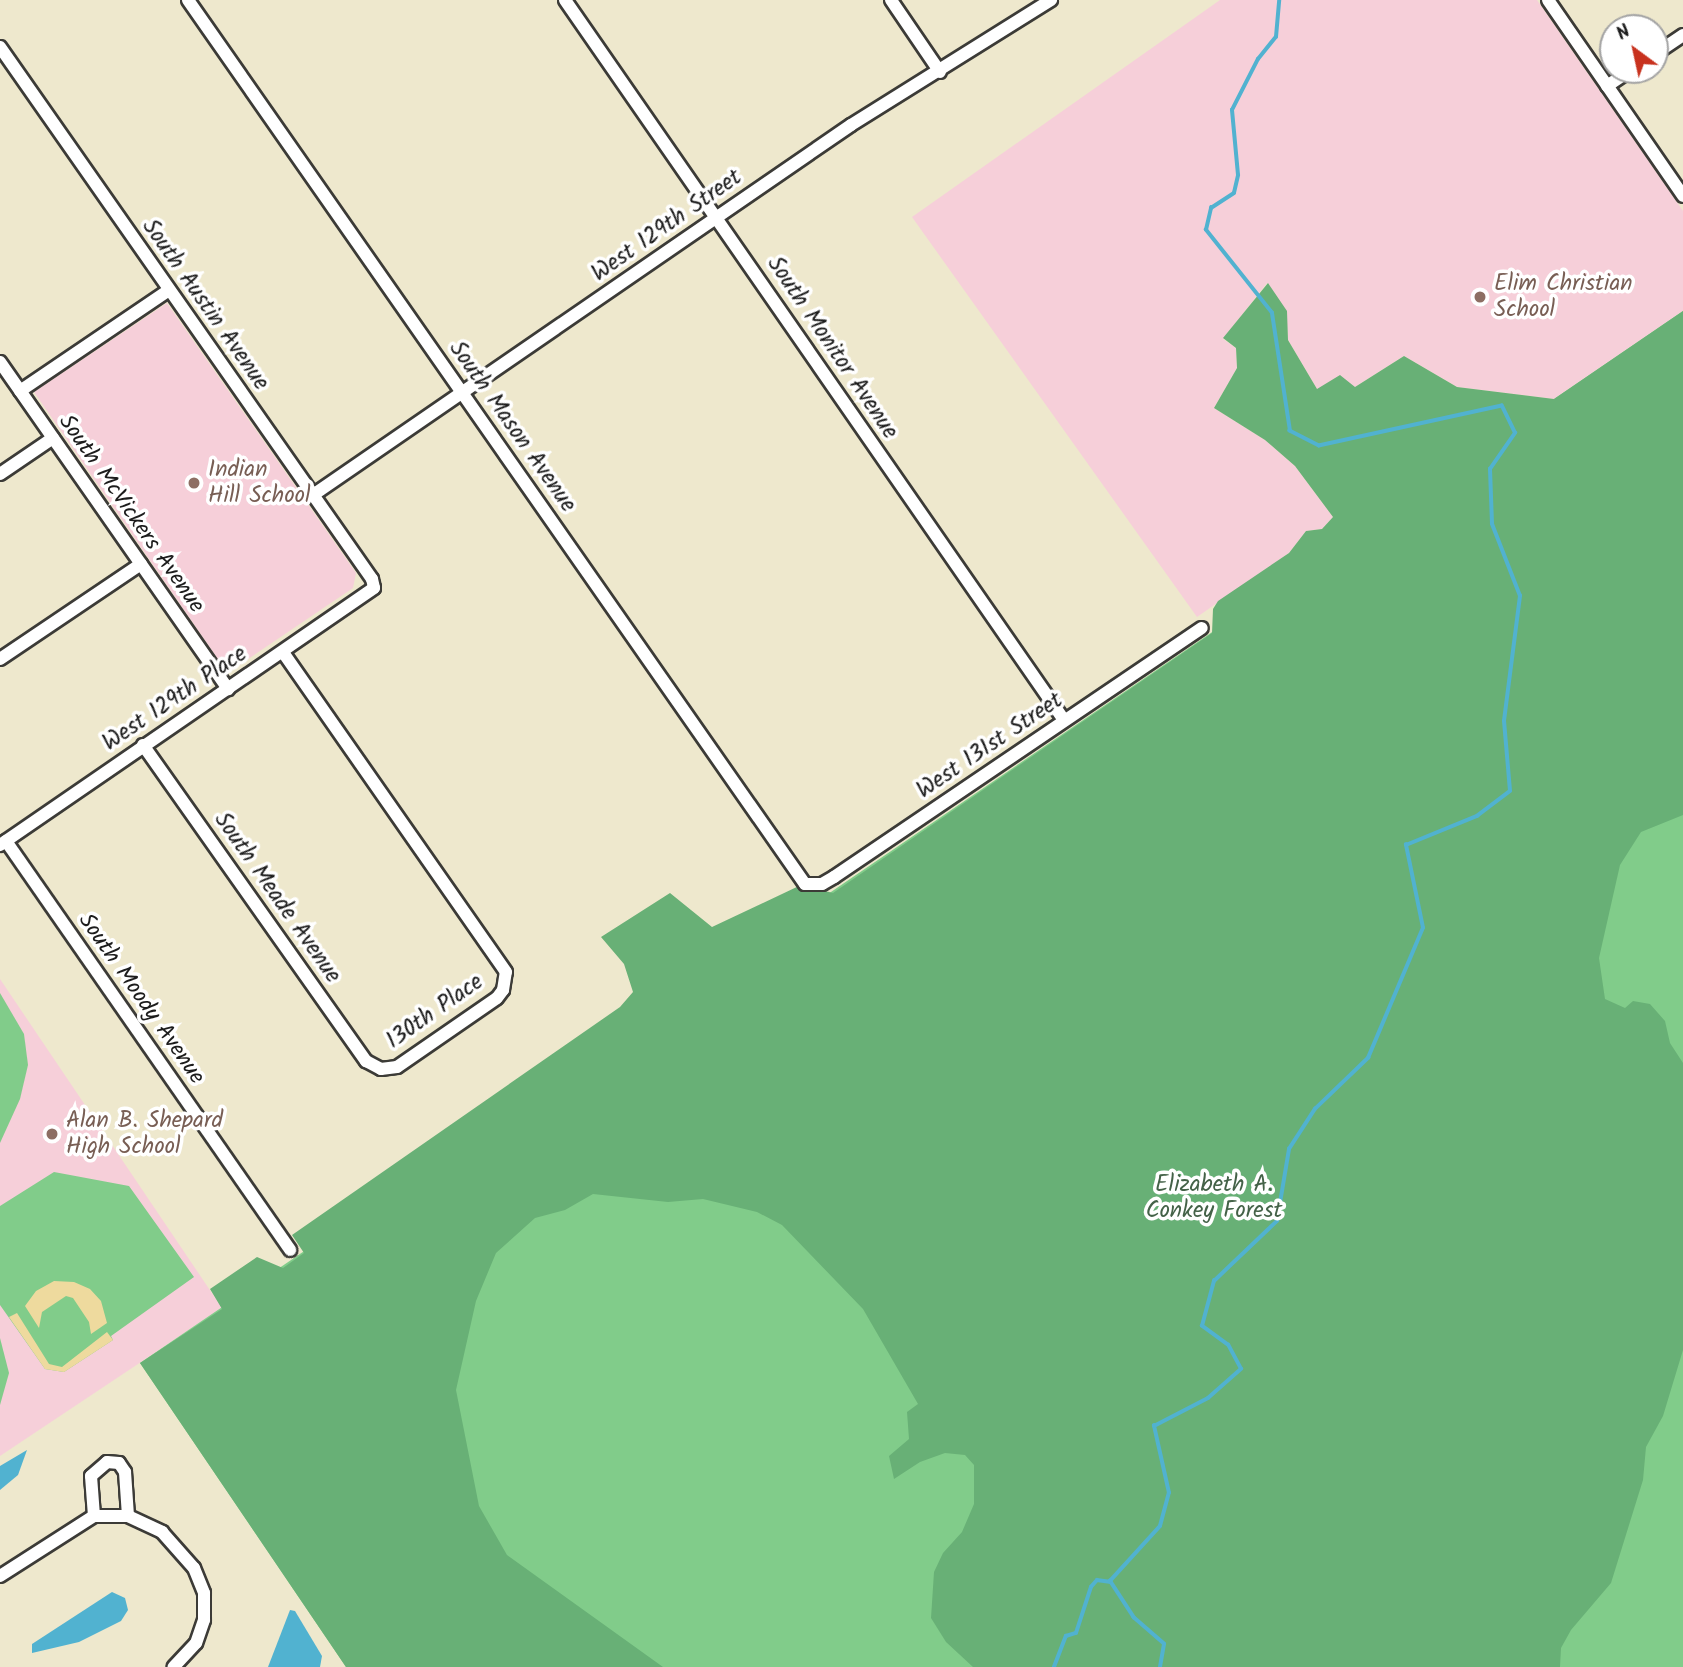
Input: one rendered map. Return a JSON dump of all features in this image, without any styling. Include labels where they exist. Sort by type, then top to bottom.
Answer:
[{"type":"street","name":"South Mason Avenue","points":[[188,0],[799,879]]},
{"type":"street","name":"South Monitor Avenue","points":[[565,0],[1065,720]]},
{"type":"street","points":[[891,0],[940,72]]},
{"type":"street","name":"West 129th Street","points":[[313,495],[851,125],[940,72],[1051,0]]},
{"type":"street","points":[[1548,0],[1683,196]]},
{"type":"street","name":"South Austin Avenue","points":[[0,47],[372,579],[374,588]]},
{"type":"street","points":[[20,391],[169,290]]},
{"type":"street","name":"South McVickers Avenue","points":[[0,362],[228,689]]},
{"type":"street","points":[[0,474],[53,438]]},
{"type":"street","points":[[0,659],[141,564]]},
{"type":"street","name":"West 129th Place","points":[[3,843],[374,588]]},
{"type":"street","name":"West 131st Street","points":[[799,879],[812,886],[834,877],[1202,628]]},
{"type":"street","name":"130th Place","points":[[284,652],[502,964],[506,980],[497,998],[397,1067],[381,1069]]},
{"type":"street","name":"South Meade Avenue","points":[[143,745],[366,1061],[381,1069]]},
{"type":"street","name":"South Moody Avenue","points":[[3,843],[290,1250]]},
{"type":"street","points":[[94,1516],[92,1476],[107,1462],[119,1463],[125,1472],[128,1516]]},
{"type":"street","points":[[0,1576],[94,1516],[128,1516],[162,1532],[179,1547],[194,1568],[204,1593],[204,1620],[196,1643],[174,1667]]},
{"type":"shaded area","name":"Elim Christian School","points":[[1220,0],[1537,0],[1683,211],[1683,311],[1554,399],[1457,387],[1404,356],[1355,387],[1317,389],[1288,340],[1286,311],[1267,283],[1223,339],[1236,348],[1237,368],[1214,408],[1265,440],[1295,466],[1333,517],[1322,529],[1306,531],[1289,553],[1197,617],[912,217]]},
{"type":"shaded area","name":"Indian Hill School","points":[[167,303],[356,573],[353,588],[232,670],[224,668],[34,392]]},
{"type":"shaded area","name":"Alan B. Shepard High School","points":[[0,979],[222,1308],[0,1456]]},
{"type":"green space","name":"Elizabeth A. Conkey Forest","points":[[1268,283],[1287,311],[1288,340],[1317,389],[1340,375],[1355,387],[1404,356],[1457,387],[1554,399],[1683,311],[1683,815],[1641,832],[1620,865],[1599,958],[1605,999],[1625,1008],[1633,1001],[1650,1004],[1665,1021],[1670,1043],[1683,1063],[1683,1350],[1663,1416],[1646,1447],[1643,1480],[1611,1583],[1571,1630],[1561,1648],[1560,1667],[973,1667],[946,1642],[931,1618],[934,1572],[943,1553],[962,1532],[974,1504],[974,1465],[965,1455],[945,1453],[920,1462],[894,1479],[889,1456],[909,1439],[907,1412],[918,1404],[863,1309],[782,1225],[757,1212],[703,1199],[668,1202],[593,1194],[565,1210],[535,1218],[496,1253],[476,1301],[456,1390],[479,1506],[507,1555],[663,1667],[346,1667],[140,1363],[222,1309],[210,1289],[257,1257],[283,1268],[304,1253],[292,1235],[620,1007],[633,992],[624,964],[601,937],[670,893],[712,927],[801,885],[833,893],[1212,633],[1213,609],[1218,601],[1289,553],[1306,531],[1322,529],[1333,517],[1295,466],[1265,440],[1214,408],[1237,368],[1236,348],[1223,338]]},
{"type":"green space","name":"Elizabeth A. Conkey Forest","points":[[1683,311],[1683,1667],[346,1667],[140,1363]]},
{"type":"green space","points":[[0,993],[24,1034],[28,1065],[20,1099],[0,1143]]},
{"type":"green space","points":[[54,1172],[129,1186],[194,1277],[111,1336],[113,1340],[64,1372],[45,1369],[0,1305],[0,1206]]},
{"type":"green space","points":[[0,1338],[9,1373],[0,1405]]},
{"type":"sand","points":[[54,1281],[74,1282],[90,1289],[101,1301],[107,1323],[91,1334],[89,1322],[73,1298],[66,1296],[42,1312],[39,1328],[25,1306],[36,1291]]},
{"type":"sand","points":[[17,1313],[49,1364],[62,1367],[107,1332],[113,1340],[64,1372],[45,1369],[9,1317]]},
{"type":"water","points":[[27,1450],[18,1475],[0,1490],[0,1466]]},
{"type":"water","points":[[112,1592],[125,1598],[128,1610],[121,1621],[79,1642],[32,1653],[32,1644]]},
{"type":"water","points":[[290,1610],[295,1611],[322,1656],[320,1667],[268,1667]]},
{"type":"waterway","points":[[1160,1667],[1164,1644],[1134,1618],[1110,1581],[1160,1526],[1169,1493],[1154,1426],[1208,1398],[1241,1369],[1228,1345],[1202,1326],[1214,1281],[1277,1221],[1289,1149],[1315,1109],[1368,1058],[1423,928],[1406,845],[1477,816],[1510,791],[1504,721],[1520,596],[1492,524],[1490,469],[1515,433],[1502,406],[1319,446],[1290,431],[1272,313],[1206,230],[1211,208],[1234,193],[1238,175],[1232,110],[1258,59],[1276,37],[1279,0]]},
{"type":"waterway","points":[[1054,1667],[1066,1636],[1076,1633],[1091,1587],[1097,1580],[1111,1582]]},
{"type":"place","name":"Elim Christian School","points":[[1480,297]]},
{"type":"place","name":"Indian Hill School","points":[[194,483]]},
{"type":"place","name":"Alan B. Shepard High School","points":[[52,1134]]}]
